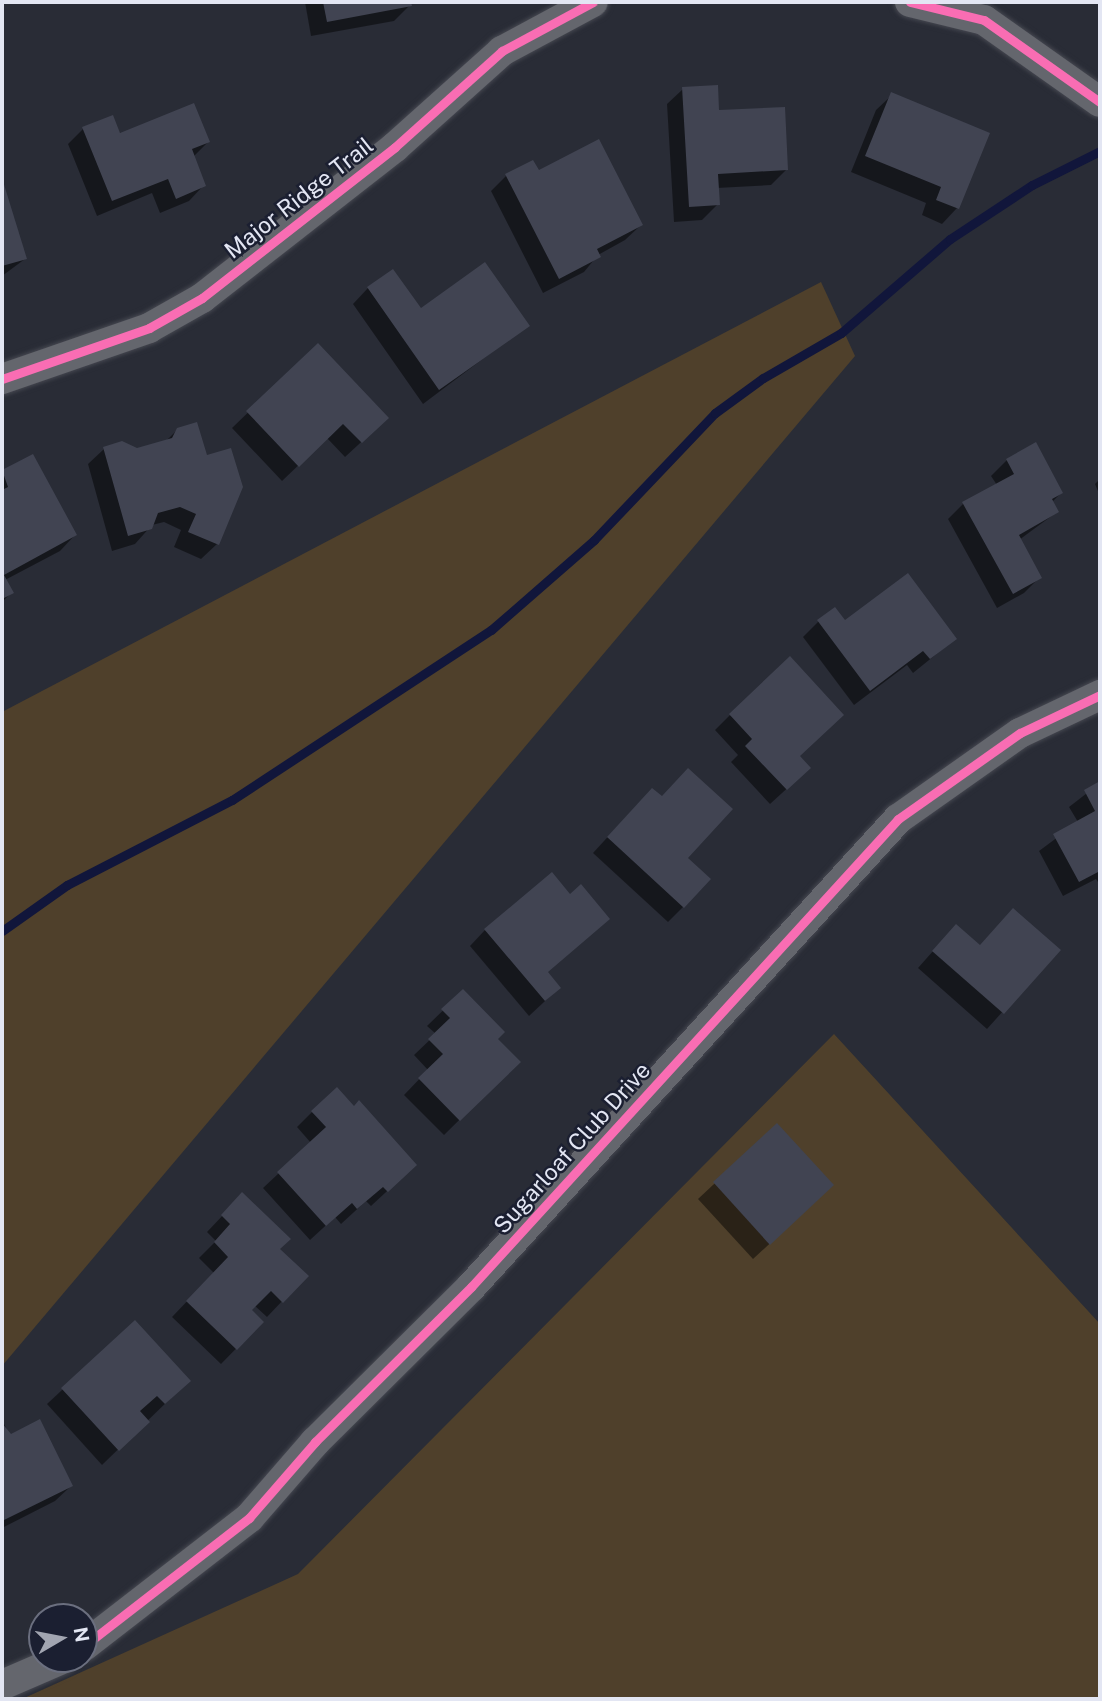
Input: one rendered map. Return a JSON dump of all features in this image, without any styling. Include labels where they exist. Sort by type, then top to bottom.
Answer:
[{"type":"street","name":"Major Ridge Trail","points":[[2,379],[149,328],[202,298],[395,147],[502,51],[593,2]]},
{"type":"street","points":[[910,2],[984,20],[1100,102]]},
{"type":"street","name":"Sugarloaf Club Drive","points":[[98,1635],[249,1518],[315,1442],[471,1287],[898,820],[1020,733],[1100,695]]},
{"type":"street","points":[[2,1685],[30,1673]]},
{"type":"shaded area","points":[[821,282],[855,356],[2,1366],[2,712]]},
{"type":"shaded area","points":[[834,1034],[1100,1324],[1100,1699],[22,1699],[79,1673],[98,1673],[98,1665],[298,1574]]},
{"type":"building","points":[[323,2],[411,2],[412,6],[327,22]]},
{"type":"building","points":[[718,85],[719,110],[785,107],[788,170],[718,174],[720,205],[689,207],[682,87]]},
{"type":"building","points":[[891,92],[990,133],[959,209],[936,200],[941,187],[865,156]]},
{"type":"building","points":[[194,103],[210,142],[192,149],[206,186],[176,199],[168,179],[112,201],[82,127],[113,115],[120,133]]},
{"type":"building","points":[[599,139],[643,225],[597,249],[601,257],[559,279],[505,174],[533,160],[539,170]]},
{"type":"building","points":[[2,178],[27,259],[2,266]]},
{"type":"building","points":[[485,262],[530,326],[439,390],[367,287],[393,269],[421,308]]},
{"type":"building","points":[[318,343],[389,418],[362,443],[343,424],[299,467],[246,411]]},
{"type":"building","points":[[197,422],[207,455],[231,448],[243,487],[219,545],[188,532],[196,514],[180,507],[158,513],[152,529],[128,536],[103,447],[122,441],[137,448],[172,438],[177,428]]},
{"type":"building","points":[[1036,442],[1063,493],[1052,499],[1059,512],[1019,535],[1042,578],[1013,594],[962,502],[1014,474],[1006,459]]},
{"type":"building","points":[[33,454],[77,535],[4,575],[14,593],[2,599],[2,490],[8,487],[2,470]]},
{"type":"building","points":[[908,573],[957,639],[930,659],[923,651],[870,691],[817,620],[835,607],[845,620]]},
{"type":"building","points":[[790,656],[844,715],[800,756],[811,768],[787,790],[745,746],[752,739],[729,714]]},
{"type":"building","points":[[688,768],[733,809],[688,858],[711,879],[684,908],[607,837],[652,788],[662,796]]},
{"type":"building","points":[[1100,781],[1100,871],[1079,882],[1053,834],[1095,811],[1084,790]]},
{"type":"building","points":[[552,872],[570,894],[581,884],[610,919],[548,972],[561,988],[545,1001],[484,929]]},
{"type":"building","points":[[1013,908],[1061,950],[1004,1014],[932,951],[956,924],[980,945]]},
{"type":"building","points":[[463,989],[505,1032],[498,1039],[521,1062],[460,1121],[418,1078],[443,1054],[428,1039],[450,1018],[441,1009]]},
{"type":"building","points":[[337,1087],[354,1106],[359,1100],[417,1165],[388,1192],[383,1187],[357,1209],[352,1203],[326,1226],[277,1172],[326,1127],[311,1111]]},
{"type":"building","points":[[777,1123],[834,1185],[770,1245],[713,1182]]},
{"type":"building","points":[[242,1192],[291,1239],[280,1249],[309,1276],[283,1303],[271,1291],[252,1310],[264,1322],[237,1350],[186,1301],[228,1257],[214,1242],[230,1224],[221,1215]]},
{"type":"building","points":[[135,1320],[191,1381],[165,1404],[157,1396],[140,1411],[150,1422],[119,1451],[61,1388]]},
{"type":"building","points":[[40,1419],[73,1486],[2,1521],[2,1423],[11,1434]]},
{"type":"waterway","points":[[2,931],[67,885],[232,800],[491,630],[594,540],[715,413],[763,378],[841,333],[950,239],[1032,185],[1100,151]]},
{"type":"cycle path","points":[[2,379],[149,328],[202,298],[395,147],[502,51],[593,2]]},
{"type":"cycle path","points":[[910,2],[984,20],[1100,102]]},
{"type":"cycle path","points":[[98,1635],[249,1518],[315,1442],[471,1287],[898,819],[1020,733],[1100,695]]}]
